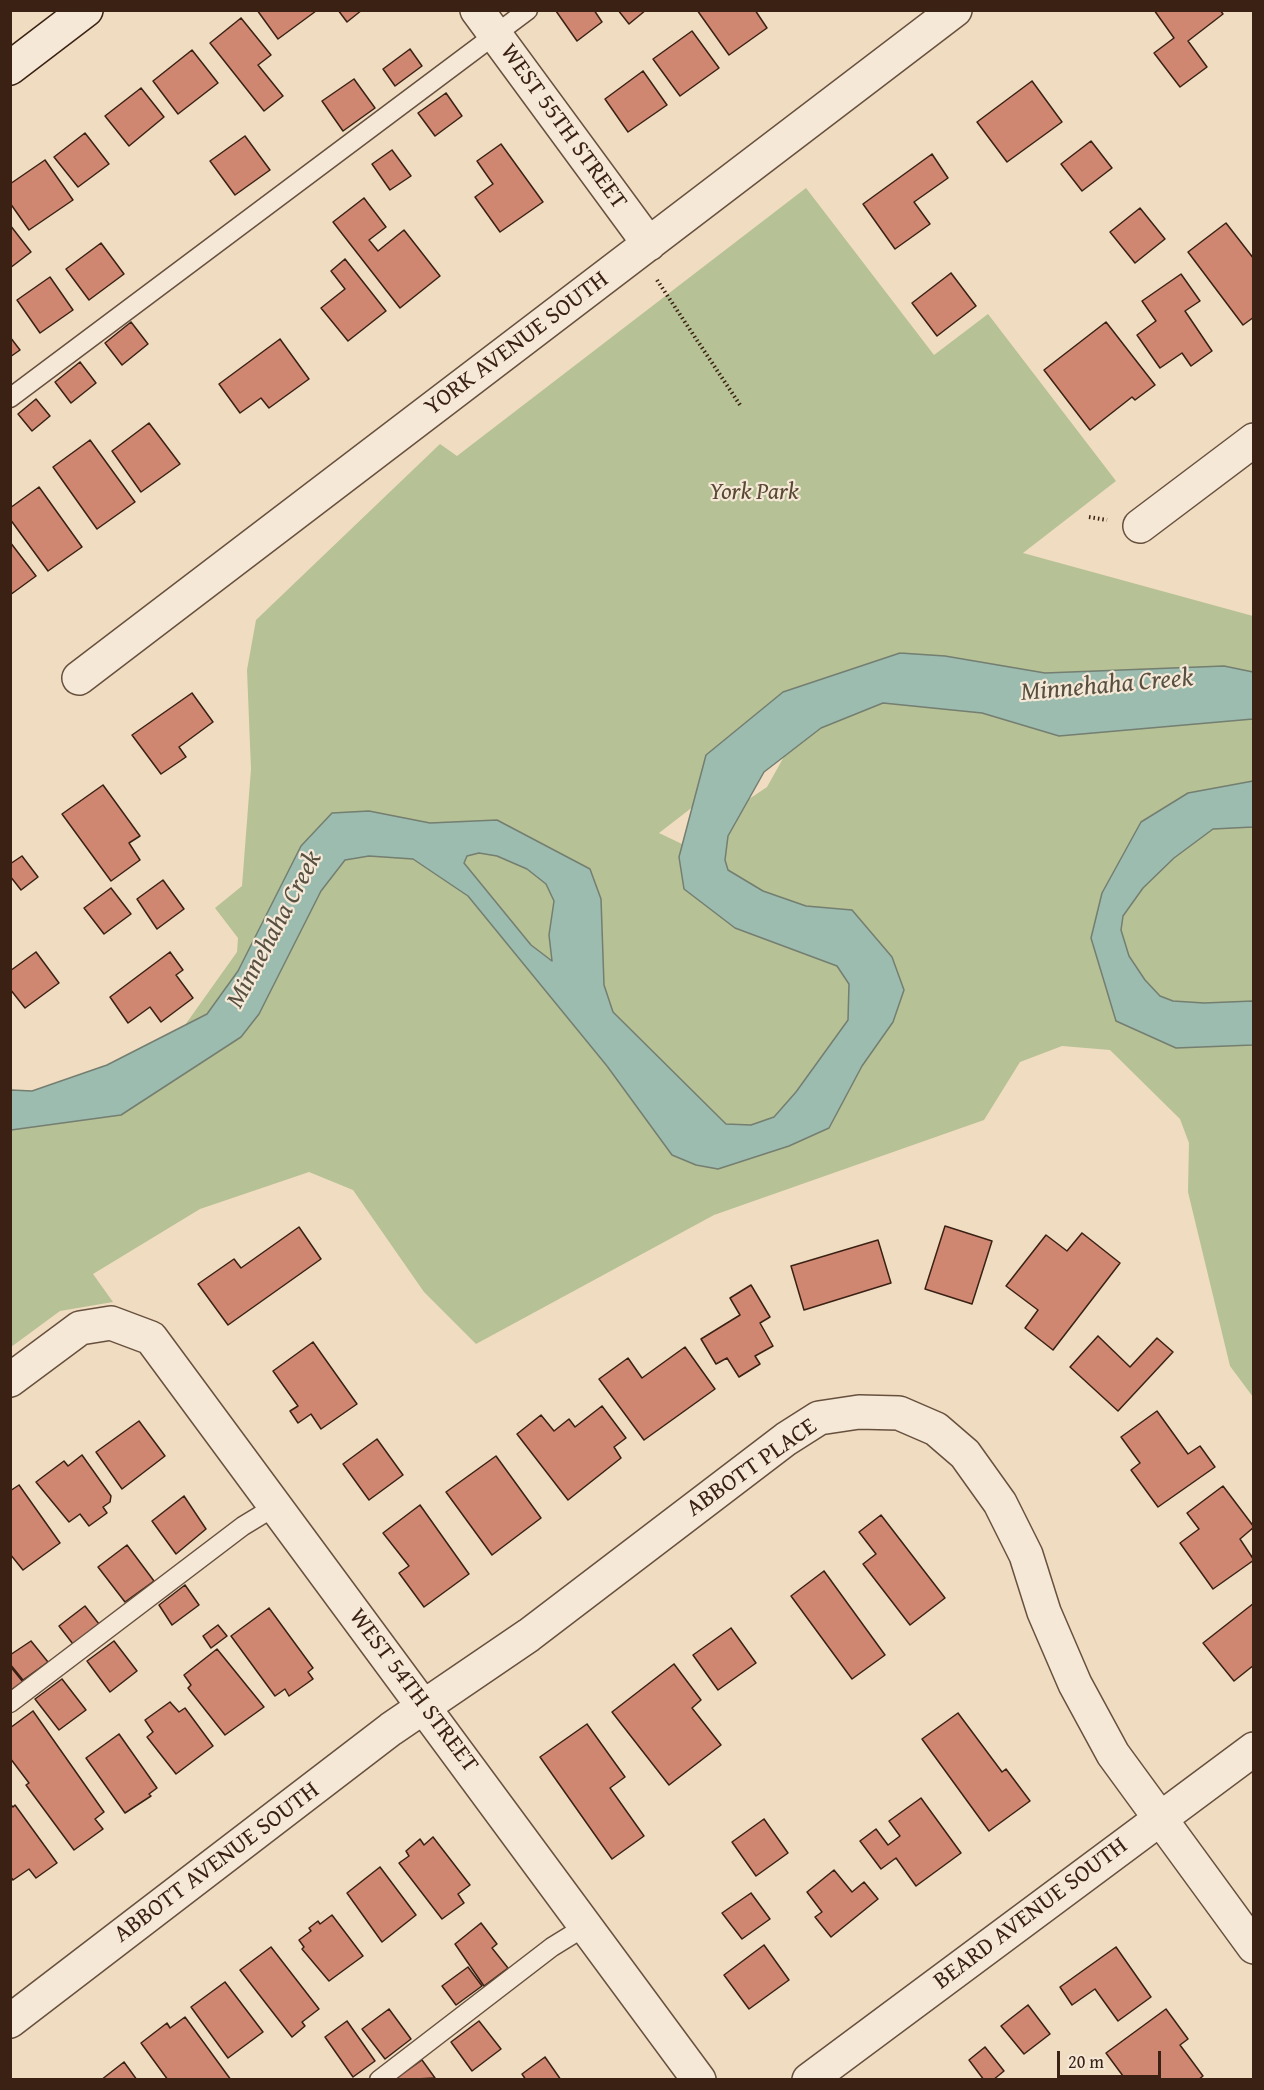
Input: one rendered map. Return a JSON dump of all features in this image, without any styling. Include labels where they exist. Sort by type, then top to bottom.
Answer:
[{"type":"street","points":[[10,68],[86,10]]},
{"type":"street","name":"YORK AVENUE SOUTH","points":[[79,678],[955,10]]},
{"type":"street","name":"WEST 55TH STREET","points":[[486,23],[649,244]]},
{"type":"street","points":[[1140,526],[1254,440]]},
{"type":"street","name":"WEST 54TH STREET","points":[[10,1380],[80,1328],[111,1323],[151,1338],[699,2079]]},
{"type":"street","name":"ABBOTT PLACE","points":[[425,1708],[529,1635],[786,1439],[819,1418],[859,1412],[899,1413],[936,1429],[965,1454],[1000,1503],[1026,1555],[1044,1612],[1075,1684],[1113,1754],[1254,1947]]},
{"type":"street","name":"ABBOTT AVENUE SOUTH","points":[[10,2021],[391,1729],[425,1708]]},
{"type":"street","name":"BEARD AVENUE SOUTH","points":[[809,2079],[1254,1749]]},
{"type":"lane","points":[[10,398],[486,23],[528,10]]},
{"type":"lane","points":[[10,1703],[243,1526],[276,1506]]},
{"type":"lane","points":[[379,2079],[552,1947],[586,1926]]},
{"type":"path","points":[[649,244],[657,281],[740,405]]},
{"type":"green space","name":"York Park","points":[[806,188],[934,355],[988,314],[1116,481],[1023,553],[1253,616],[1253,1397],[1230,1366],[1188,1192],[1189,1143],[1180,1119],[1110,1050],[1062,1046],[1020,1062],[984,1120],[714,1215],[476,1344],[424,1292],[353,1190],[309,1172],[200,1209],[93,1274],[113,1302],[60,1311],[11,1347],[10,1130],[121,1115],[237,952],[238,938],[215,908],[242,886],[251,769],[247,670],[256,620],[440,444],[457,456]],"holes":[[[804,721],[767,787],[682,844],[659,833]]]},
{"type":"water","name":"Minnehaha Creek","points":[[900,653],[945,656],[1045,673],[1224,666],[1253,672],[1253,719],[1059,736],[982,713],[883,703],[821,728],[764,772],[728,836],[725,860],[728,870],[763,891],[806,906],[852,910],[892,957],[904,990],[893,1022],[862,1066],[829,1128],[789,1146],[718,1169],[696,1165],[672,1155],[607,1066],[468,896],[413,859],[369,856],[345,860],[321,891],[259,1014],[241,1037],[121,1115],[11,1130],[11,1090],[32,1091],[107,1065],[207,1014],[238,971],[301,846],[332,813],[369,811],[430,823],[497,820],[590,869],[601,899],[604,985],[613,1012],[726,1124],[751,1125],[774,1117],[796,1092],[848,1020],[849,984],[837,966],[735,928],[684,889],[679,857],[706,755],[783,692]],"holes":[[[479,853],[497,856],[527,869],[546,884],[554,901],[549,935],[552,961],[531,945],[464,863],[467,856]]]},
{"type":"water","points":[[1253,781],[1253,827],[1213,829],[1174,858],[1143,888],[1123,916],[1121,930],[1129,956],[1145,980],[1160,996],[1173,1001],[1204,1003],[1253,1001],[1253,1045],[1176,1048],[1116,1021],[1091,938],[1102,893],[1141,822],[1188,793]]},
{"type":"building","points":[[257,10],[316,10],[316,11],[278,39]]},
{"type":"building","points":[[338,10],[362,10],[347,22]]},
{"type":"building","points":[[594,10],[602,22],[577,41],[556,11]]},
{"type":"building","points":[[618,10],[646,10],[629,24]]},
{"type":"building","points":[[697,10],[755,10],[767,28],[729,55]]},
{"type":"building","points":[[1154,10],[1220,10],[1223,14],[1188,41],[1207,67],[1180,87],[1154,53],[1174,38]]},
{"type":"building","points":[[241,18],[271,55],[258,65],[283,96],[264,111],[210,43]]},
{"type":"building","points":[[692,31],[719,68],[680,96],[653,59]]},
{"type":"building","points":[[410,49],[422,66],[395,86],[383,69]]},
{"type":"building","points":[[192,50],[218,83],[178,114],[153,81]]},
{"type":"building","points":[[643,71],[667,105],[628,132],[605,99]]},
{"type":"building","points":[[354,79],[375,108],[343,131],[322,101]]},
{"type":"building","points":[[1032,81],[1062,122],[1007,162],[977,122]]},
{"type":"building","points":[[141,88],[164,117],[129,146],[105,116]]},
{"type":"building","points":[[446,93],[462,116],[435,136],[418,113]]},
{"type":"building","points":[[85,133],[109,164],[78,187],[54,157]]},
{"type":"building","points":[[245,136],[270,170],[235,195],[210,161]]},
{"type":"building","points":[[1091,141],[1112,168],[1082,191],[1061,164]]},
{"type":"building","points":[[501,144],[543,202],[500,232],[475,197],[493,184],[477,161]]},
{"type":"building","points":[[392,150],[411,176],[390,190],[372,164]]},
{"type":"building","points":[[932,154],[948,178],[914,202],[930,224],[895,249],[863,204]]},
{"type":"building","points":[[45,160],[73,200],[29,230],[10,203],[10,184]]},
{"type":"building","points":[[364,198],[386,227],[369,240],[378,251],[404,230],[440,276],[400,308],[333,222]]},
{"type":"building","points":[[1140,208],[1165,239],[1135,263],[1110,232]]},
{"type":"building","points":[[1226,223],[1254,259],[1254,317],[1243,325],[1188,252]]},
{"type":"building","points":[[10,225],[31,252],[10,268]]},
{"type":"building","points":[[101,243],[124,274],[89,300],[66,269]]},
{"type":"building","points":[[345,259],[386,311],[348,341],[321,308],[345,289],[331,271]]},
{"type":"building","points":[[951,273],[976,306],[937,336],[912,303]]},
{"type":"building","points":[[1181,274],[1200,301],[1185,311],[1212,351],[1191,366],[1182,353],[1160,368],[1137,335],[1156,321],[1142,301]]},
{"type":"building","points":[[50,277],[73,310],[40,333],[17,300]]},
{"type":"building","points":[[131,322],[148,344],[122,365],[105,343]]},
{"type":"building","points":[[1106,322],[1155,385],[1135,400],[1132,397],[1090,430],[1044,370]]},
{"type":"building","points":[[10,337],[20,350],[10,357]]},
{"type":"building","points":[[280,339],[309,379],[269,408],[261,398],[240,413],[219,384]]},
{"type":"building","points":[[80,362],[96,383],[71,403],[55,382]]},
{"type":"building","points":[[36,399],[50,416],[32,431],[18,414]]},
{"type":"building","points":[[149,423],[180,464],[141,492],[112,451]]},
{"type":"building","points":[[90,440],[135,502],[97,529],[53,467]]},
{"type":"building","points":[[39,487],[82,547],[48,571],[10,519],[10,508]]},
{"type":"building","points":[[10,542],[36,576],[10,595]]},
{"type":"building","points":[[192,693],[213,722],[179,747],[186,757],[161,774],[132,735]]},
{"type":"building","points":[[103,785],[140,836],[129,843],[140,860],[111,881],[62,814]]},
{"type":"building","points":[[22,856],[38,877],[21,890],[10,876],[10,864]]},
{"type":"building","points":[[163,880],[184,909],[157,929],[137,899]]},
{"type":"building","points":[[111,888],[131,914],[104,934],[84,908]]},
{"type":"building","points":[[36,952],[59,983],[25,1008],[10,989],[10,971]]},
{"type":"building","points":[[170,952],[183,970],[176,975],[193,998],[161,1022],[150,1007],[128,1023],[110,997]]},
{"type":"building","points":[[945,1226],[992,1241],[972,1304],[925,1289]]},
{"type":"building","points":[[299,1227],[321,1259],[228,1325],[198,1284],[234,1259],[241,1268]]},
{"type":"building","points":[[1082,1233],[1120,1263],[1053,1350],[1025,1328],[1038,1310],[1006,1286],[1046,1235],[1067,1251]]},
{"type":"building","points":[[878,1240],[891,1283],[804,1310],[791,1266]]},
{"type":"building","points":[[751,1285],[770,1317],[760,1323],[773,1346],[755,1356],[760,1364],[739,1377],[727,1358],[716,1364],[701,1339],[740,1315],[730,1298]]},
{"type":"building","points":[[1098,1336],[1130,1367],[1157,1338],[1173,1352],[1118,1411],[1070,1367]]},
{"type":"building","points":[[313,1342],[357,1404],[321,1429],[311,1414],[298,1423],[290,1411],[298,1406],[273,1371]]},
{"type":"building","points":[[685,1347],[715,1389],[644,1440],[599,1379],[628,1358],[642,1378]]},
{"type":"building","points":[[602,1406],[626,1438],[614,1447],[621,1458],[568,1500],[517,1434],[541,1415],[554,1431],[569,1419],[575,1427]]},
{"type":"building","points":[[1157,1411],[1188,1454],[1200,1446],[1215,1467],[1158,1507],[1131,1470],[1140,1463],[1121,1437]]},
{"type":"building","points":[[139,1421],[165,1456],[122,1489],[96,1452]]},
{"type":"building","points":[[377,1439],[403,1475],[369,1500],[343,1464]]},
{"type":"building","points":[[82,1455],[111,1496],[110,1502],[103,1507],[107,1513],[89,1526],[80,1514],[69,1522],[36,1482],[64,1461],[68,1466]]},
{"type":"building","points":[[496,1456],[541,1518],[492,1555],[446,1492]]},
{"type":"building","points":[[19,1485],[60,1543],[23,1570],[10,1554],[10,1491]]},
{"type":"building","points":[[1223,1486],[1254,1527],[1240,1539],[1254,1560],[1213,1589],[1180,1543],[1199,1529],[1187,1513]]},
{"type":"building","points":[[184,1496],[206,1529],[176,1554],[152,1521]]},
{"type":"building","points":[[420,1505],[469,1574],[424,1607],[399,1573],[409,1566],[383,1533]]},
{"type":"building","points":[[881,1515],[945,1598],[910,1625],[863,1564],[876,1554],[859,1532]]},
{"type":"building","points":[[127,1545],[154,1581],[125,1602],[98,1567]]},
{"type":"building","points":[[824,1571],[885,1655],[852,1679],[791,1596]]},
{"type":"building","points":[[185,1585],[199,1605],[172,1625],[159,1605]]},
{"type":"building","points":[[1254,1603],[1254,1665],[1234,1681],[1203,1643]]},
{"type":"building","points":[[85,1606],[99,1624],[73,1644],[59,1626]]},
{"type":"building","points":[[269,1608],[313,1668],[308,1672],[313,1679],[289,1696],[285,1689],[275,1696],[231,1636]]},
{"type":"building","points":[[218,1625],[227,1636],[211,1648],[203,1636]]},
{"type":"building","points":[[731,1628],[756,1663],[718,1690],[693,1655]]},
{"type":"building","points":[[31,1641],[48,1662],[23,1680],[10,1664],[10,1655]]},
{"type":"building","points":[[114,1641],[137,1671],[110,1692],[87,1661]]},
{"type":"building","points":[[217,1649],[264,1707],[225,1735],[188,1688],[191,1685],[184,1675]]},
{"type":"building","points":[[674,1664],[701,1700],[692,1708],[721,1745],[669,1785],[612,1712]]},
{"type":"building","points":[[10,1666],[23,1682],[10,1691]]},
{"type":"building","points":[[62,1679],[86,1710],[59,1730],[35,1699]]},
{"type":"building","points":[[170,1702],[179,1712],[185,1708],[213,1746],[176,1774],[147,1737],[153,1732],[145,1720]]},
{"type":"building","points":[[33,1711],[104,1812],[95,1819],[103,1829],[74,1850],[26,1785],[29,1783],[10,1758],[10,1728]]},
{"type":"building","points":[[958,1713],[1002,1772],[1006,1769],[1030,1801],[989,1831],[922,1739]]},
{"type":"building","points":[[587,1724],[625,1777],[610,1788],[644,1836],[612,1859],[540,1757]]},
{"type":"building","points":[[119,1734],[157,1788],[149,1794],[151,1796],[125,1813],[86,1758]]},
{"type":"building","points":[[921,1798],[961,1853],[916,1886],[896,1858],[881,1869],[860,1841],[876,1829],[888,1845],[900,1836],[889,1821]]},
{"type":"building","points":[[10,1804],[13,1807],[15,1805],[57,1863],[36,1878],[29,1869],[13,1880],[10,1876]]},
{"type":"building","points":[[764,1819],[788,1853],[756,1876],[732,1842]]},
{"type":"building","points":[[433,1837],[470,1885],[458,1894],[464,1903],[442,1919],[399,1863],[409,1856],[406,1851],[420,1839],[424,1845]]},
{"type":"building","points":[[380,1867],[416,1915],[382,1942],[347,1893]]},
{"type":"building","points":[[834,1870],[852,1892],[864,1882],[878,1899],[831,1937],[815,1917],[822,1912],[807,1892]]},
{"type":"building","points":[[751,1893],[770,1919],[742,1939],[722,1913]]},
{"type":"building","points":[[332,1915],[363,1956],[329,1981],[302,1949],[304,1947],[299,1940],[311,1931],[309,1928],[318,1921],[320,1924]]},
{"type":"building","points":[[481,1923],[497,1944],[492,1948],[508,1968],[484,1986],[455,1944]]},
{"type":"building","points":[[764,1945],[789,1980],[749,2009],[724,1975]]},
{"type":"building","points":[[271,1947],[319,2009],[302,2022],[305,2026],[292,2037],[240,1970]]},
{"type":"building","points":[[1116,1947],[1151,1997],[1118,2021],[1095,1989],[1072,2005],[1060,1987]]},
{"type":"building","points":[[468,1967],[482,1986],[456,2005],[442,1986]]},
{"type":"building","points":[[225,1982],[263,2032],[228,2058],[191,2007]]},
{"type":"building","points":[[1028,2005],[1050,2034],[1024,2054],[1001,2026]]},
{"type":"building","points":[[389,2009],[411,2039],[385,2059],[362,2029]]},
{"type":"building","points":[[1166,2009],[1188,2039],[1180,2045],[1203,2076],[1198,2080],[1126,2080],[1106,2053]]},
{"type":"building","points":[[185,2017],[231,2080],[168,2080],[141,2043],[167,2023],[170,2028]]},
{"type":"building","points":[[347,2021],[375,2061],[353,2077],[325,2037]]},
{"type":"building","points":[[479,2021],[501,2049],[472,2071],[451,2042]]},
{"type":"building","points":[[985,2047],[1004,2071],[993,2080],[984,2080],[969,2060]]},
{"type":"building","points":[[545,2057],[561,2080],[526,2080],[522,2074]]},
{"type":"building","points":[[422,2060],[435,2078],[395,2079]]},
{"type":"building","points":[[124,2062],[137,2080],[101,2080]]}]
